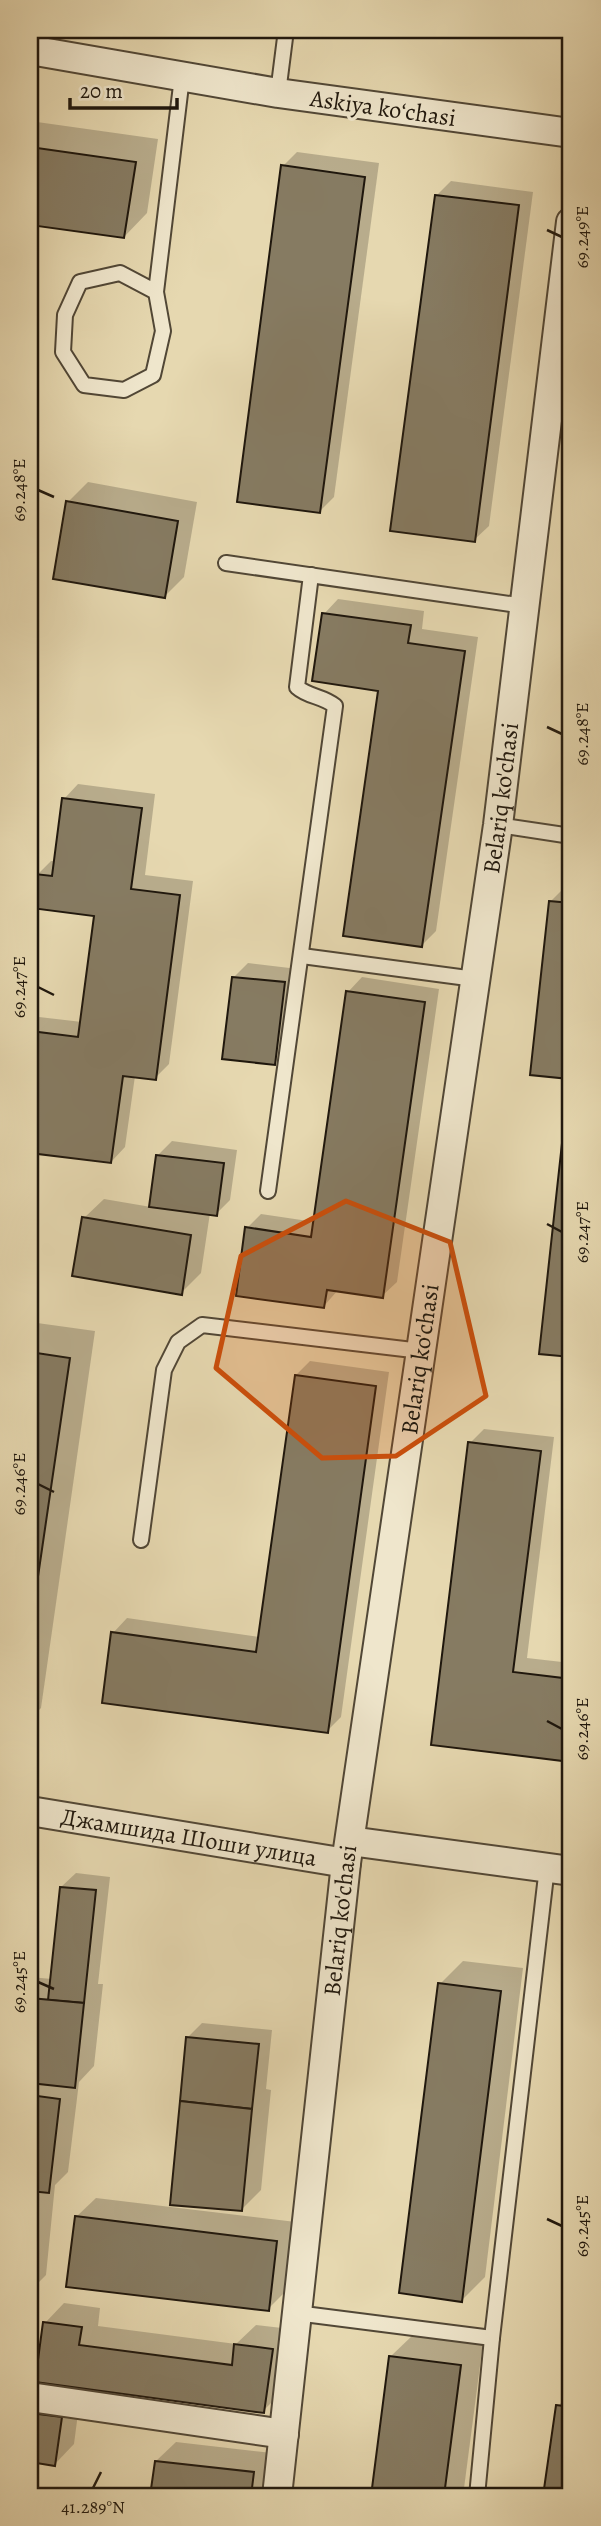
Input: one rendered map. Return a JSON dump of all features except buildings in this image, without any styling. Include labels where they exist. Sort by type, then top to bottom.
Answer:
[{"type":"street","name":"Askiya koʻchasi","points":[[30,50],[278,93],[571,133]]},
{"type":"street","name":"Belariq ko'chasi","points":[[276,2496],[348,1852],[498,825],[571,222]]},
{"type":"street","name":"Джамшида Шоши улица","points":[[30,1811],[348,1852],[559,1869]]},
{"type":"street","points":[[30,2397],[284,2434]]},
{"type":"lane","points":[[278,93],[286,30]]},
{"type":"lane","points":[[156,292],[120,273],[80,282],[65,315],[63,352],[84,385],[124,390],[153,375],[163,331],[156,292],[183,77]]},
{"type":"lane","points":[[226,562],[524,606]]},
{"type":"lane","points":[[268,1191],[335,706],[327,699],[304,693],[298,687],[311,575]]},
{"type":"lane","points":[[498,825],[571,836]]},
{"type":"lane","points":[[302,956],[475,979]]},
{"type":"lane","points":[[141,1540],[164,1370],[178,1342],[202,1325],[421,1351]]},
{"type":"lane","points":[[477,2496],[492,2338],[559,1869]]},
{"type":"lane","points":[[296,2313],[492,2338]]},
{"type":"highlighted area","points":[[346,1201],[450,1242],[486,1396],[396,1456],[322,1458],[216,1368],[241,1256]]}]
